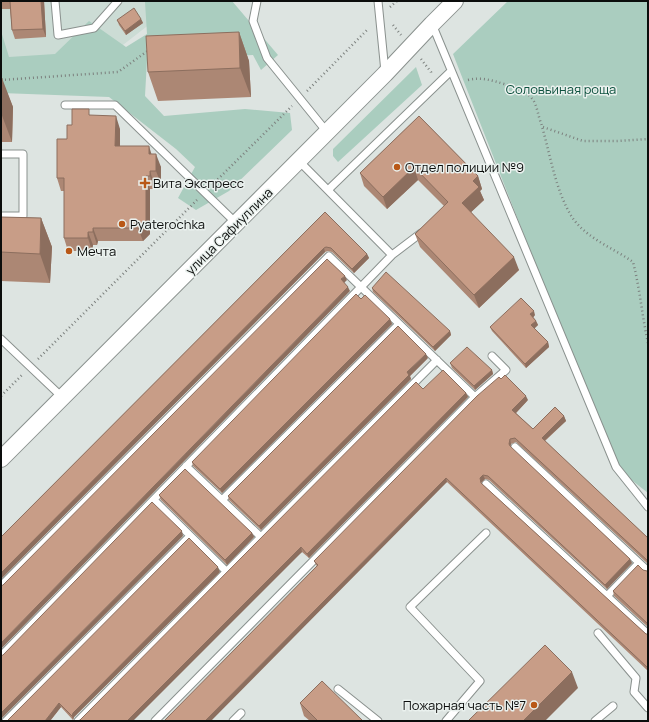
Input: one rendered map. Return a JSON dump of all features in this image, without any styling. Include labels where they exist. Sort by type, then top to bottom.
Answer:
[{"type":"street","name":"улица Сафиуллина","points":[[1,459],[299,161],[455,1]]},
{"type":"lane","points":[[55,1],[58,36],[94,28],[118,1]]},
{"type":"lane","points":[[257,1],[253,21],[267,58],[327,132]]},
{"type":"lane","points":[[378,1],[385,74]]},
{"type":"lane","points":[[432,24],[616,467],[648,507]]},
{"type":"lane","points":[[328,190],[452,71]]},
{"type":"lane","points":[[65,105],[115,105],[236,224]]},
{"type":"lane","points":[[1,154],[23,154],[23,216],[1,216]]},
{"type":"lane","points":[[299,161],[392,255]]},
{"type":"lane","points":[[1,656],[392,255],[421,233]]},
{"type":"lane","points":[[1,586],[329,256],[475,397]]},
{"type":"lane","points":[[222,500],[399,324]]},
{"type":"lane","points":[[1,339],[62,397]]},
{"type":"lane","points":[[155,721],[475,397],[506,370],[492,356]]},
{"type":"lane","points":[[78,721],[436,360]]},
{"type":"lane","points":[[515,447],[648,571]]},
{"type":"lane","points":[[186,466],[261,537]]},
{"type":"lane","points":[[486,484],[648,634]]},
{"type":"lane","points":[[154,500],[227,572]]},
{"type":"lane","points":[[446,721],[480,681],[410,607],[486,533]]},
{"type":"lane","points":[[6,721],[190,536]]},
{"type":"lane","points":[[607,596],[639,562]]},
{"type":"lane","points":[[598,633],[636,678],[634,692],[648,708]]},
{"type":"lane","points":[[338,689],[378,721]]},
{"type":"lane","points":[[595,721],[612,706]]},
{"type":"lane","points":[[233,721],[241,712]]},
{"type":"path","points":[[1,80],[118,72],[152,48]]},
{"type":"path","points":[[457,83],[478,77],[500,82],[521,90],[533,100],[542,127],[554,175],[570,213],[581,227],[602,245],[623,255],[633,262],[648,343]]},
{"type":"path","points":[[542,127],[583,141],[648,139]]},
{"type":"shaded area","points":[[1,1],[208,1],[155,20],[110,55],[1,76]]},
{"type":"green space","points":[[232,1],[278,55],[261,70],[253,55],[147,60],[145,96],[164,116],[245,109],[290,113],[292,130],[229,191],[196,210],[178,198],[195,167],[176,149],[109,97],[1,93],[1,31],[9,57],[55,54],[89,21],[126,47],[147,34],[145,2]]},
{"type":"green space","name":"Соловьиная роща","points":[[508,1],[648,1],[648,493],[615,467],[453,54]]},
{"type":"green space","points":[[416,67],[422,85],[338,162],[333,156],[333,149]]},
{"type":"building","points":[[10,1],[41,1],[43,29],[12,30]]},
{"type":"building","points":[[134,8],[141,19],[125,31],[117,20]]},
{"type":"building","points":[[239,32],[240,68],[148,72],[146,36]]},
{"type":"building","points":[[1,78],[2,78],[1,110]]},
{"type":"building","points":[[72,109],[89,109],[89,115],[116,116],[115,146],[149,146],[149,154],[156,154],[156,171],[150,171],[150,176],[146,176],[146,221],[138,228],[93,228],[93,232],[88,232],[88,238],[64,238],[64,178],[57,178],[57,139],[67,139],[67,125],[72,125]]},
{"type":"building","points":[[419,116],[478,176],[473,181],[479,187],[462,203],[514,257],[474,295],[415,234],[448,202],[414,167],[383,197],[360,173]]},
{"type":"building","points":[[325,212],[367,254],[352,269],[331,248],[324,248],[1,573],[1,537]]},
{"type":"building","points":[[1,217],[41,218],[40,254],[1,252]]},
{"type":"building","points":[[327,259],[345,276],[341,279],[348,287],[1,643],[1,586]]},
{"type":"building","points":[[386,272],[450,331],[433,347],[372,288]]},
{"type":"building","points":[[356,294],[361,299],[365,295],[390,319],[220,489],[192,462]]},
{"type":"building","points":[[521,298],[534,311],[530,314],[536,321],[531,325],[548,342],[525,364],[490,327]]},
{"type":"building","points":[[398,326],[426,354],[407,372],[409,375],[259,526],[228,496]]},
{"type":"building","points":[[467,347],[492,370],[474,386],[450,363]]},
{"type":"building","points":[[443,370],[466,393],[307,554],[301,547],[127,721],[78,721],[416,382],[423,389]]},
{"type":"building","points":[[505,375],[526,396],[512,410],[533,429],[555,407],[564,416],[542,438],[648,538],[648,561],[515,438],[510,439],[510,446],[630,559],[605,585],[488,476],[483,475],[480,478],[481,483],[646,634],[648,634],[648,668],[446,478],[205,721],[164,721],[318,565],[314,561],[477,396],[499,377],[501,379]]},
{"type":"building","points":[[185,469],[252,533],[225,560],[159,495]]},
{"type":"building","points":[[152,502],[182,531],[1,713],[1,656]]},
{"type":"building","points":[[189,538],[218,567],[73,713],[72,716],[59,703],[45,721],[8,720]]},
{"type":"building","points":[[638,565],[643,570],[648,571],[648,624],[613,591]]},
{"type":"building","points":[[545,645],[572,672],[523,721],[468,721]]},
{"type":"building","points":[[322,681],[363,721],[318,721],[300,703]]},
{"type":"place","name":"Отдел полиции №9","points":[[397,167]]},
{"type":"place","name":"Вита Экспресс","points":[[145,183]]},
{"type":"place","name":"Pyaterochka","points":[[122,224]]},
{"type":"place","name":"Мечта","points":[[69,251]]},
{"type":"place","name":"Пожарная часть №7","points":[[534,705]]}]
